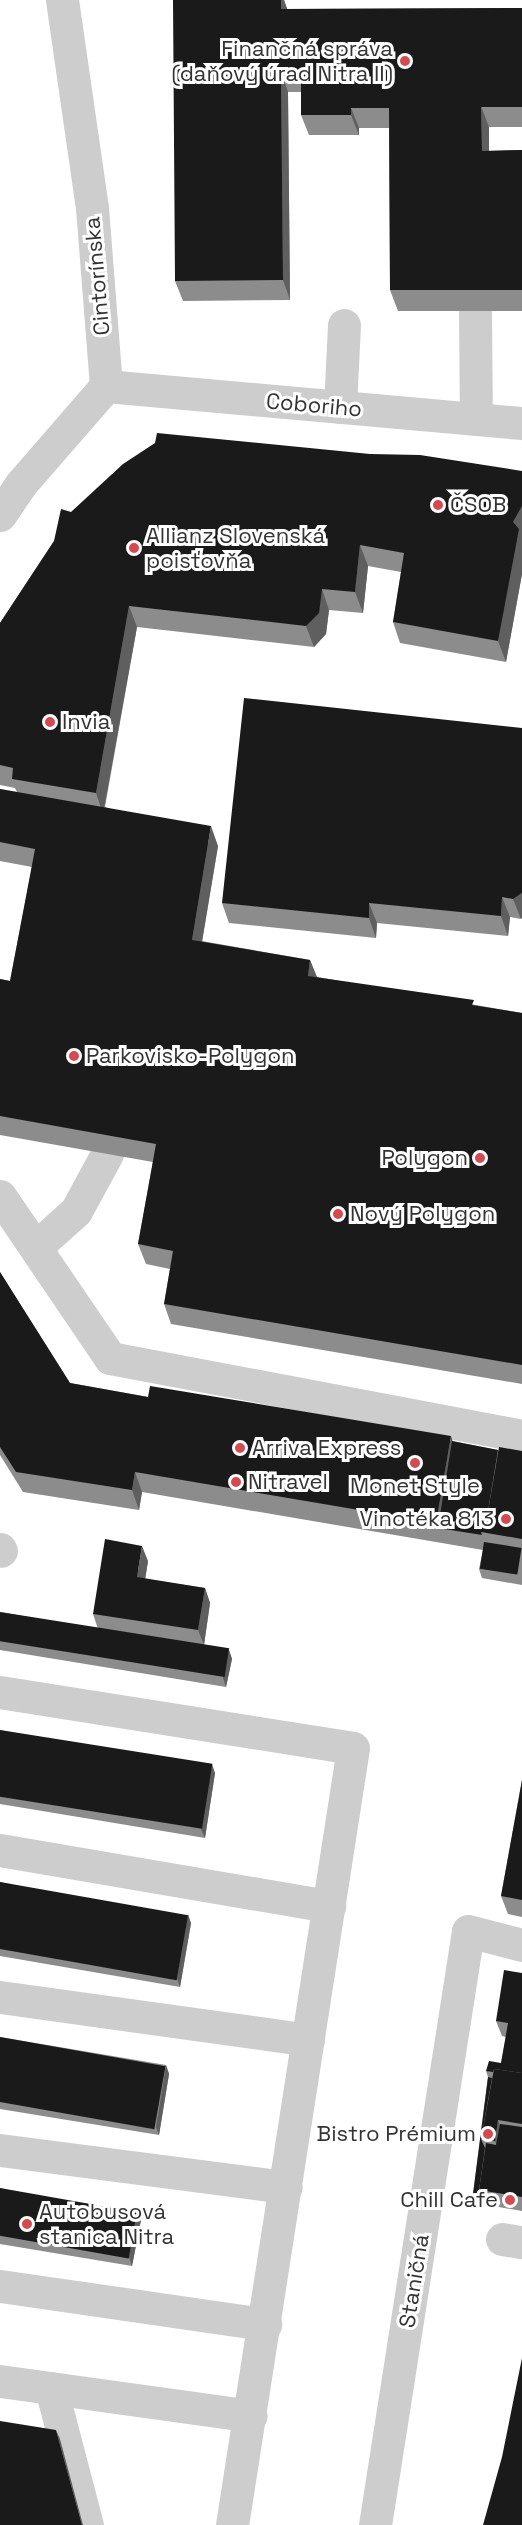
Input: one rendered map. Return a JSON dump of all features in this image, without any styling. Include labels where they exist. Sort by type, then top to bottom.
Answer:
[{"type":"street","name":"Cintorínska","points":[[62,0],[92,208],[106,386]]},
{"type":"street","points":[[475,313],[476,419]]},
{"type":"street","points":[[340,407],[344,325]]},
{"type":"street","name":"Coboriho","points":[[106,386],[522,423]]},
{"type":"street","points":[[0,515],[20,485],[106,386]]},
{"type":"street","points":[[36,1247],[76,1211],[107,1154]]},
{"type":"street","points":[[0,1196],[110,1358],[522,1436]]},
{"type":"street","points":[[0,1692],[353,1748],[251,2416],[232,2525]]},
{"type":"street","points":[[0,1850],[329,1906]]},
{"type":"street","name":"Staničná","points":[[375,2525],[468,1931],[522,1945]]},
{"type":"street","points":[[0,1997],[308,2040]]},
{"type":"street","points":[[0,2150],[286,2187]]},
{"type":"street","points":[[0,2286],[265,2324]]},
{"type":"street","points":[[0,2381],[251,2416]]},
{"type":"street","points":[[51,2388],[87,2525]]},
{"type":"building","points":[[173,0],[281,0],[281,9],[522,8],[522,107],[351,108],[351,115],[301,115],[301,72],[281,72],[283,280],[175,281]]},
{"type":"building","points":[[481,106],[482,151],[522,150],[522,290],[390,290],[389,107]]},
{"type":"building","points":[[157,433],[370,454],[420,455],[522,471],[522,506],[513,522],[519,529],[498,641],[393,622],[404,553],[360,545],[355,592],[322,589],[319,613],[306,626],[129,606],[96,793],[12,779],[13,768],[0,765],[0,623],[54,541],[61,509],[71,512],[123,464],[155,443]]},
{"type":"building","points":[[244,698],[522,728],[522,893],[513,899],[502,897],[501,916],[369,903],[369,918],[222,903]]},
{"type":"building","name":"Nový Polygon","points":[[0,789],[211,826],[192,940],[310,960],[308,976],[474,1000],[472,1005],[522,1013],[522,1365],[164,1304],[173,1251],[138,1244],[156,1144],[0,1116],[0,979],[10,981],[35,849],[0,842]]},
{"type":"building","points":[[0,1272],[70,1383],[148,1397],[150,1386],[451,1436],[436,1523],[135,1472],[132,1490],[16,1472],[0,1447]]},
{"type":"building","points":[[452,1441],[498,1450],[485,1529],[481,1527],[482,1535],[438,1528]]},
{"type":"building","points":[[499,1447],[522,1451],[522,1539],[481,1532],[481,1527],[485,1529]]},
{"type":"building","points":[[105,1539],[142,1546],[137,1577],[205,1588],[198,1630],[93,1614]]},
{"type":"building","points":[[484,1542],[522,1548],[517,1575],[480,1569]]},
{"type":"building","points":[[0,1612],[229,1648],[225,1677],[0,1641]]},
{"type":"building","points":[[0,1730],[212,1764],[202,1829],[0,1797]]},
{"type":"building","points":[[522,1780],[522,1900],[501,1896]]},
{"type":"building","points":[[0,1882],[188,1915],[177,1980],[0,1949]]},
{"type":"building","points":[[504,1970],[522,1973],[522,2073],[494,2069],[493,2072],[486,2071],[489,2061],[501,2063],[508,2023],[496,2021]]},
{"type":"building","points":[[0,2037],[165,2066],[154,2129],[0,2102]]},
{"type":"building","points":[[494,2069],[522,2073],[522,2124],[498,2120],[495,2141],[481,2139]]},
{"type":"building","points":[[488,2077],[492,2078],[481,2139],[485,2148],[479,2190],[481,2196],[473,2194]]},
{"type":"building","points":[[500,2124],[522,2127],[522,2197],[479,2190],[486,2143],[496,2145]]},
{"type":"building","points":[[0,2188],[137,2212],[129,2258],[0,2236]]},
{"type":"building","points":[[522,2358],[522,2525],[483,2525],[502,2457]]},
{"type":"building","points":[[0,2421],[56,2430],[82,2525],[0,2525]]},
{"type":"place","name":"Finančná správa (daňový úrad Nitra II)","points":[[405,61]]},
{"type":"place","name":"ČSOB","points":[[438,505]]},
{"type":"place","name":"Allianz Slovenská poisťovňa","points":[[134,548]]},
{"type":"place","name":"Invia","points":[[50,722]]},
{"type":"place","name":"Parkovisko-Polygon","points":[[74,1056]]},
{"type":"place","name":"Polygon","points":[[480,1158]]},
{"type":"place","name":"Nový Polygon","points":[[338,1214]]},
{"type":"place","name":"Arriva Express","points":[[240,1448]]},
{"type":"place","name":"Monet Style","points":[[415,1463]]},
{"type":"place","name":"Nitravel","points":[[236,1482]]},
{"type":"place","name":"Vinotéka 813","points":[[506,1519]]},
{"type":"place","name":"Bistro Prémium","points":[[488,2134]]},
{"type":"place","name":"Chill Cafe","points":[[510,2200]]},
{"type":"place","name":"Autobusová stanica Nitra","points":[[27,2224]]}]
